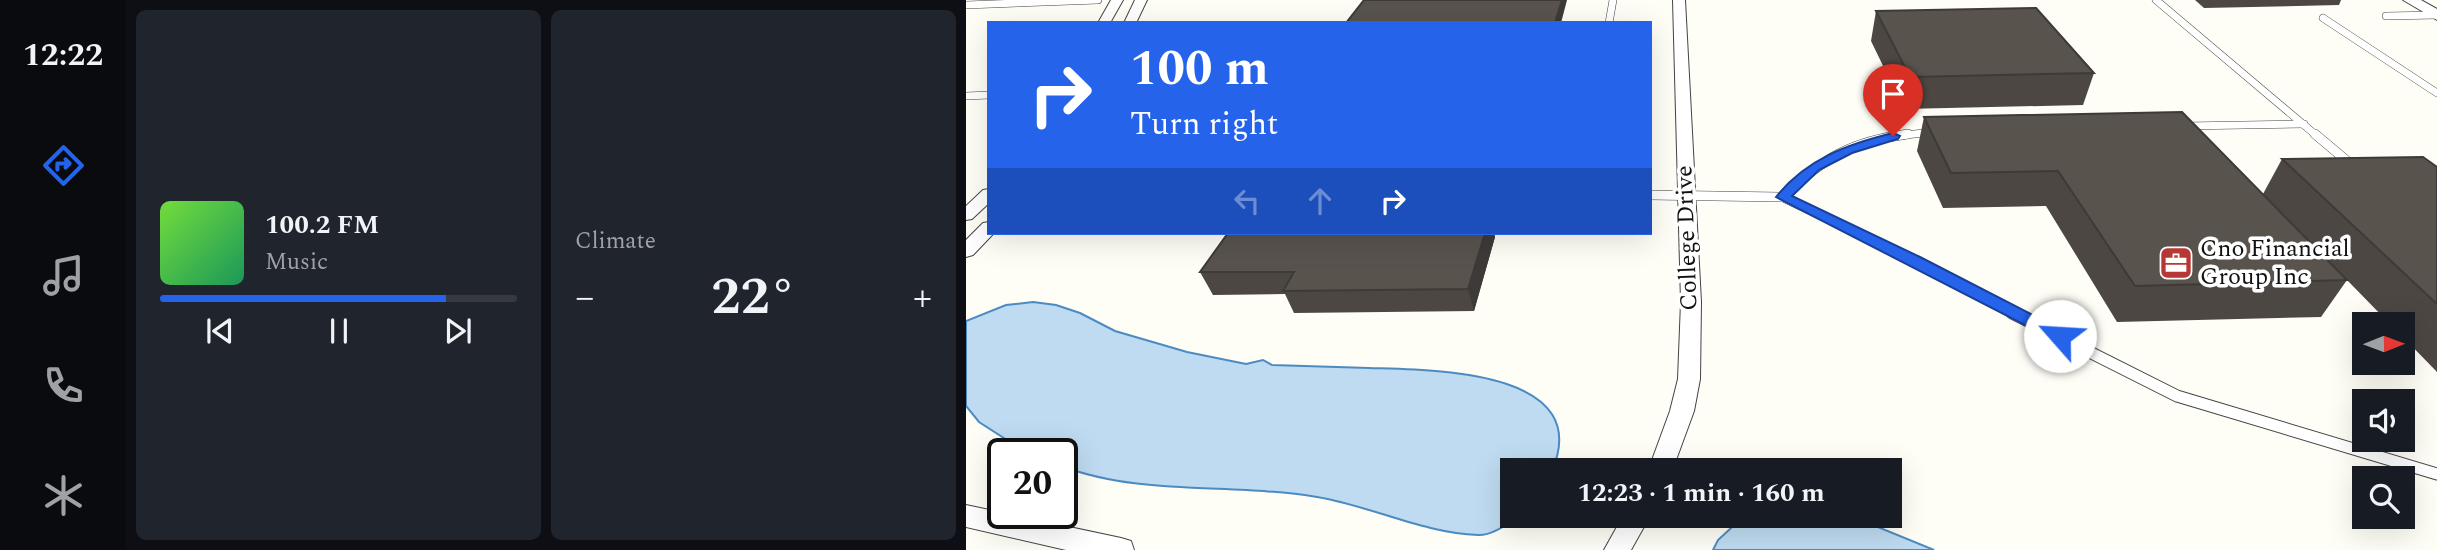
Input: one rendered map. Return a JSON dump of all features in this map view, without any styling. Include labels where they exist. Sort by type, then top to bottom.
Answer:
[{"type":"street","points":[[1105,21],[1117,0]]},
{"type":"street","points":[[1131,21],[1141,0]]},
{"type":"street","name":"College Drive","points":[[1665,458],[1682,411],[1689,379],[1691,302],[1679,0]]},
{"type":"street","points":[[2410,0],[2437,15]]},
{"type":"street","points":[[966,251],[987,229]]},
{"type":"street","points":[[966,516],[1073,545],[1121,550]]},
{"type":"street","points":[[1617,550],[1630,528]]},
{"type":"lane","points":[[966,5],[1098,0]]},
{"type":"lane","points":[[1609,21],[1612,0]]},
{"type":"lane","points":[[2156,0],[2364,175]]},
{"type":"lane","points":[[2386,16],[2437,15]]},
{"type":"lane","points":[[2323,18],[2437,93]]},
{"type":"lane","points":[[966,96],[987,95]]},
{"type":"lane","points":[[2175,127],[2304,124]]},
{"type":"lane","points":[[1783,197],[1814,167],[1847,150],[1893,136],[1936,132]]},
{"type":"lane","points":[[1652,195],[1783,197],[1914,260],[2177,396],[2437,474]]},
{"type":"water","points":[[1033,302],[1056,305],[1080,313],[1115,331],[1187,352],[1246,364],[1263,360],[1272,365],[1429,370],[1499,382],[1529,394],[1550,412],[1559,437],[1555,458],[1500,458],[1500,528],[1483,535],[1437,529],[1317,497],[1122,482],[1091,475],[1078,471],[1078,438],[1004,438],[979,422],[966,406],[966,321],[1006,305]]},
{"type":"water","points":[[1731,528],[1880,528],[1934,550],[1713,550],[1718,540]]},
{"type":"building","points":[[1364,0],[1562,0],[1556,21],[1348,21]]},
{"type":"building","points":[[2036,8],[2094,73],[1910,77],[1876,11]]},
{"type":"building","points":[[2182,112],[2347,280],[2135,286],[2058,171],[1951,173],[1924,117]]},
{"type":"building","points":[[2423,157],[2437,167],[2437,304],[2282,159]]},
{"type":"building","points":[[1227,235],[1484,235],[1468,289],[1283,291],[1294,272],[1200,272]]},
{"type":"place","name":"Cno Financial Group Inc","points":[[2176,263]]},
{"type":"route","points":[[1893,136],[1847,150],[1814,167],[1783,197],[1914,260],[2060,336]]}]
